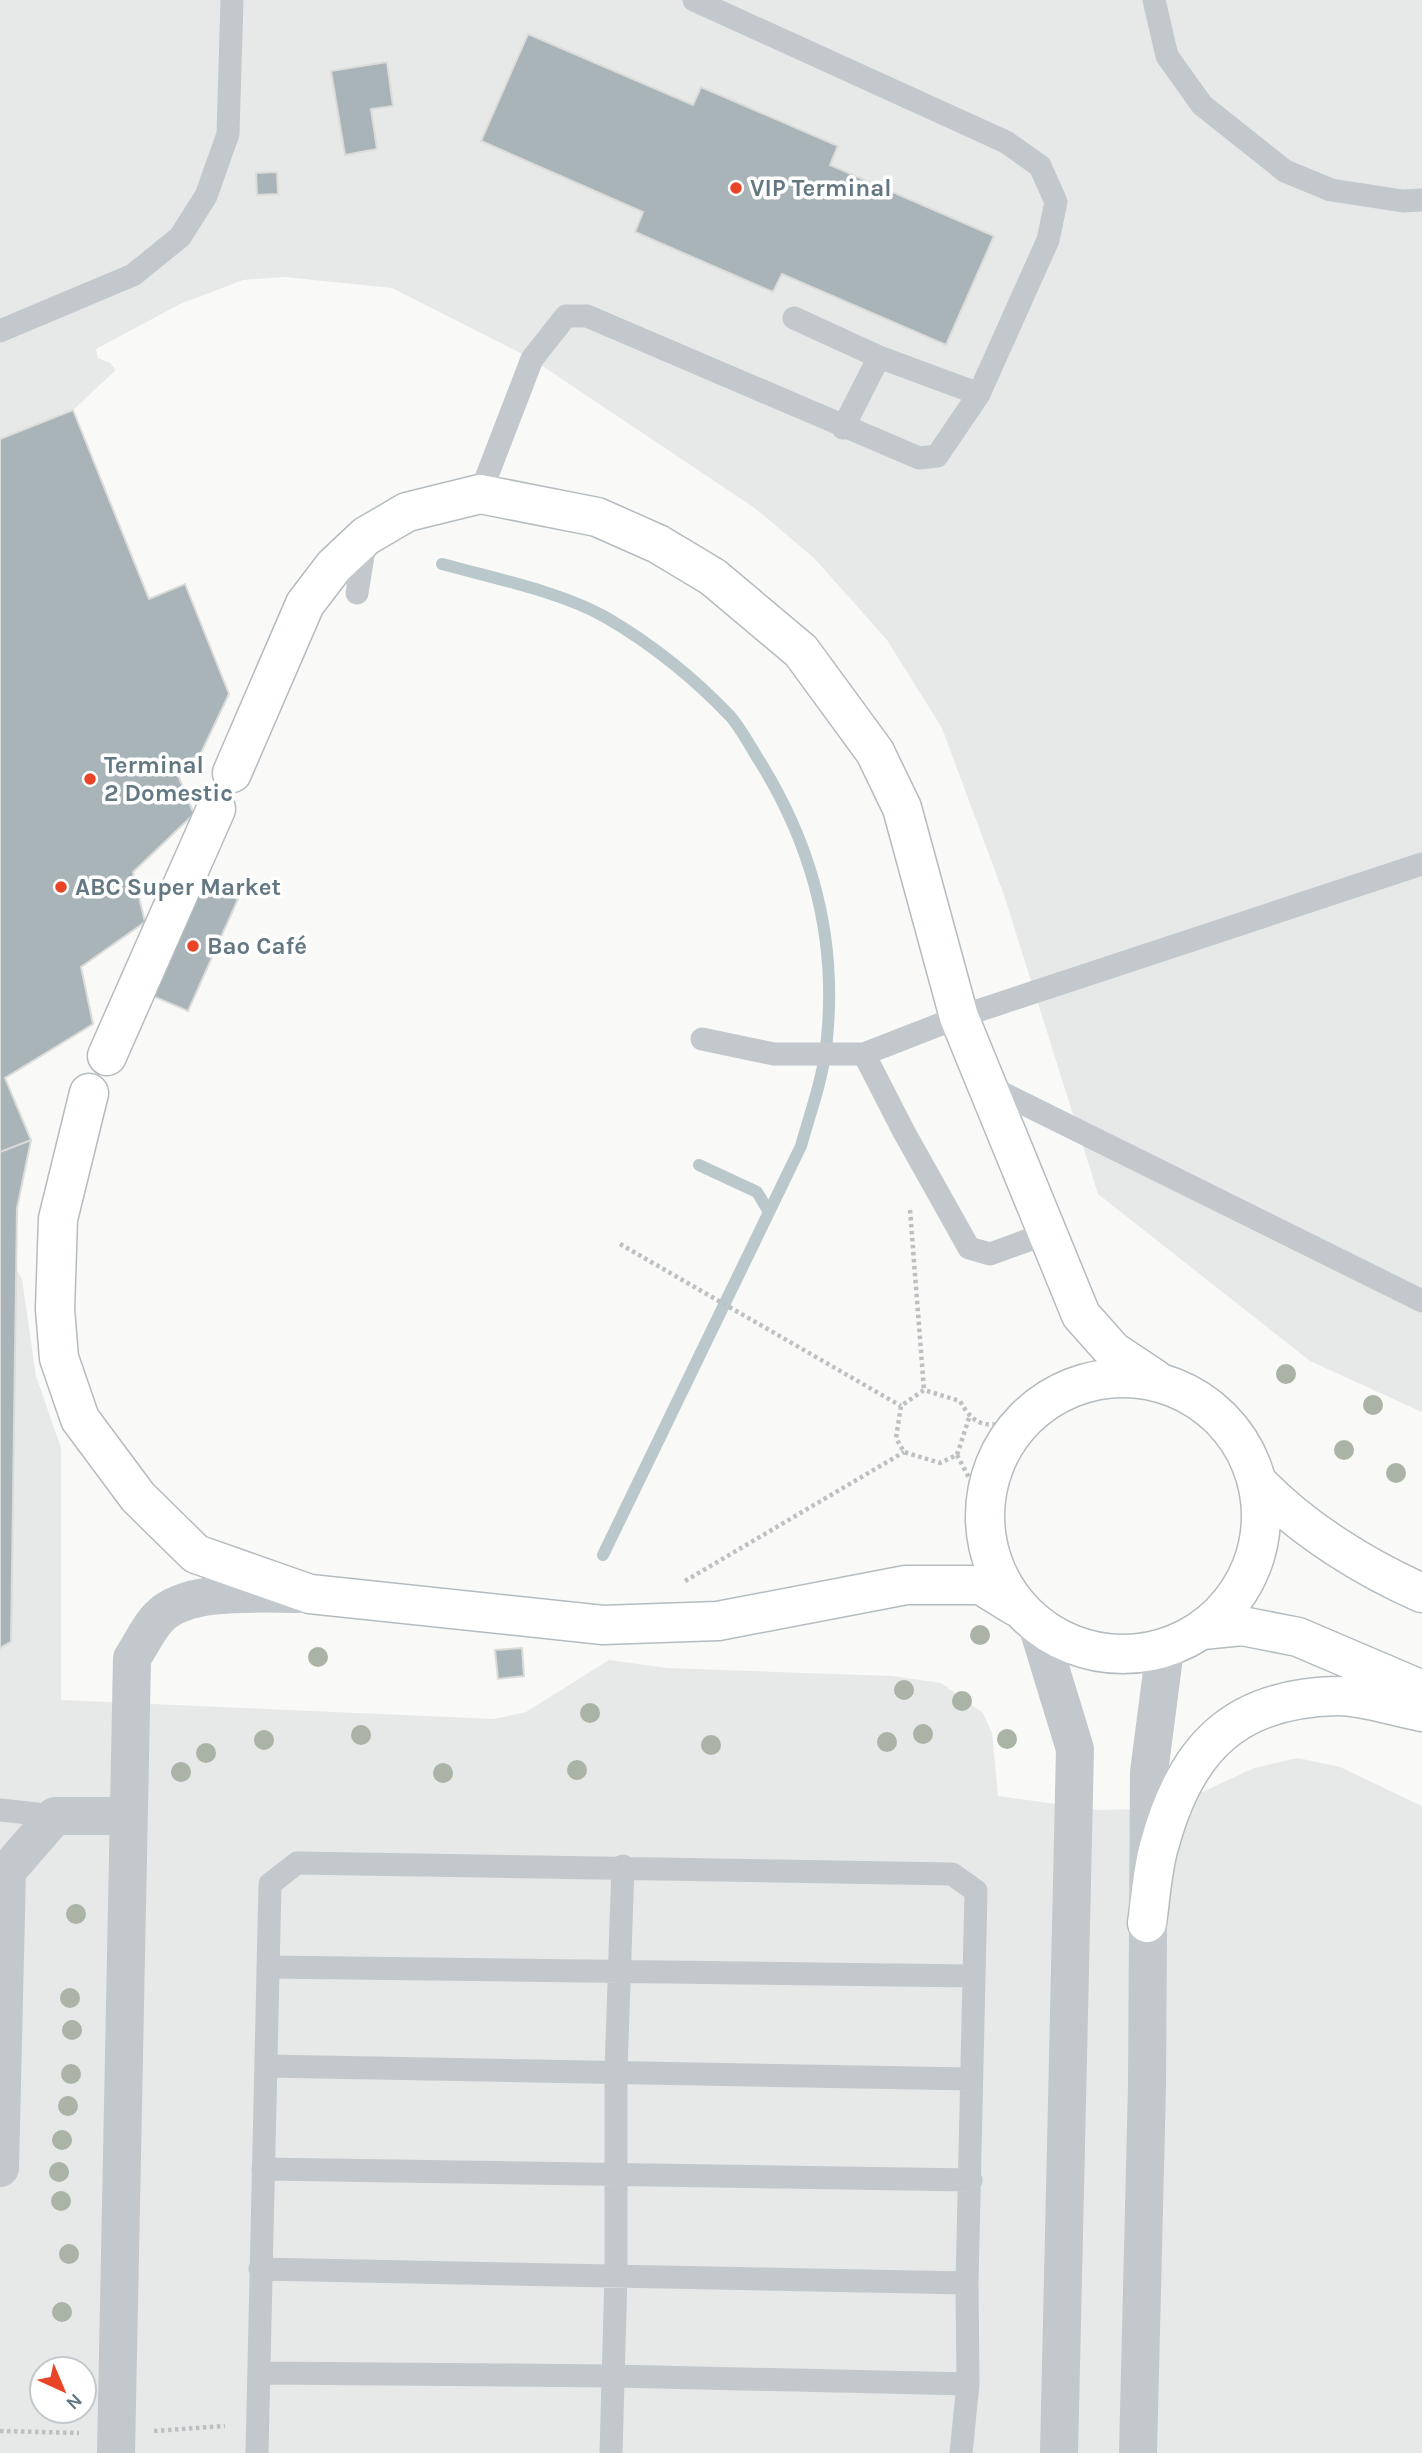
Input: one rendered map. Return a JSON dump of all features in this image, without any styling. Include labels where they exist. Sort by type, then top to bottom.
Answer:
[{"type":"street","points":[[116,2453],[132,1658],[160,1616],[184,1601],[216,1596],[310,1594],[603,1625],[718,1621],[906,1585],[981,1585],[1027,1617],[1113,1656],[1166,1649],[1202,1630],[1234,1600],[1253,1566],[1260,1485],[1249,1453],[1223,1417],[1155,1379],[1113,1351],[1082,1315],[959,1017],[902,808],[875,752],[801,651],[713,577],[658,544],[597,517],[480,494],[407,512],[366,536],[334,566],[305,604],[232,773]]},
{"type":"street","points":[[107,1056],[216,809]]},
{"type":"street","points":[[89,1093],[58,1219],[55,1309],[59,1358],[80,1419],[138,1497],[196,1554],[310,1594]]},
{"type":"street","points":[[1059,2453],[1075,1748],[1027,1617],[995,1574],[983,1504],[996,1455],[1021,1420],[1073,1385],[1155,1379]]},
{"type":"street","points":[[1260,1485],[1283,1508],[1386,1577],[1422,1593]]},
{"type":"street","points":[[1202,1630],[1242,1626],[1298,1637],[1422,1690]]},
{"type":"street","points":[[1138,2453],[1149,1772],[1166,1649]]},
{"type":"street","points":[[1147,1923],[1159,1843],[1190,1766],[1224,1730],[1263,1707],[1338,1696],[1422,1712]]},
{"type":"street","points":[[0,2168],[7,1871],[55,1816],[128,1816]]},
{"type":"lane","points":[[0,331],[133,275],[180,237],[206,196],[228,134],[232,0]]},
{"type":"lane","points":[[480,494],[532,359],[566,316],[587,316],[919,458],[937,456],[979,394],[1048,240],[1056,202],[1040,166],[1006,142],[694,0]]},
{"type":"lane","points":[[1154,0],[1167,55],[1202,104],[1285,171],[1331,190],[1403,201],[1422,200]]},
{"type":"lane","points":[[794,318],[879,357],[979,394]]},
{"type":"lane","points":[[844,428],[879,357]]},
{"type":"lane","points":[[357,593],[366,536]]},
{"type":"lane","points":[[702,1039],[774,1054],[853,1054],[1422,864]]},
{"type":"lane","points":[[853,1054],[904,1132],[969,1248],[990,1254],[1048,1233]]},
{"type":"lane","points":[[986,1085],[1422,1301]]},
{"type":"lane","points":[[0,1810],[55,1816]]},
{"type":"lane","points":[[257,2453],[270,1884],[297,1863],[623,1866],[952,1874],[976,1891],[967,2283],[968,2384],[961,2453]]},
{"type":"lane","points":[[611,2453],[616,2275],[616,2071],[623,1866]]},
{"type":"lane","points":[[268,1967],[973,1976]]},
{"type":"lane","points":[[266,2066],[971,2079]]},
{"type":"lane","points":[[263,2169],[971,2180]]},
{"type":"lane","points":[[260,2269],[967,2283]]},
{"type":"lane","points":[[258,2374],[614,2376],[968,2384]]},
{"type":"path","points":[[909,1200],[924,1390]]},
{"type":"path","points":[[620,1244],[713,1295],[901,1406]]},
{"type":"path","points":[[924,1390],[901,1406],[896,1438],[904,1452],[940,1463],[957,1455]]},
{"type":"path","points":[[924,1390],[960,1401],[969,1418],[986,1426],[1021,1420]]},
{"type":"path","points":[[969,1418],[957,1455],[983,1504]]},
{"type":"path","points":[[680,1584],[904,1452]]},
{"type":"shaded area","points":[[0,0],[1422,0],[1422,1412],[1310,1361],[1098,1194],[1004,895],[942,728],[887,640],[815,559],[756,509],[532,359],[392,288],[284,277],[243,280],[180,304],[96,349],[98,358],[110,363],[116,370],[73,410],[148,598],[185,584],[229,694],[200,755],[174,766],[194,814],[133,872],[145,922],[81,967],[93,1024],[5,1078],[31,1140],[0,1152]]},
{"type":"shaded area","points":[[0,1240],[22,1279],[36,1376],[61,1448],[61,1700],[494,1719],[526,1712],[609,1660],[667,1668],[892,1676],[941,1683],[983,1713],[992,1733],[998,1796],[1100,1810],[1144,1809],[1185,1800],[1254,1768],[1298,1758],[1340,1767],[1422,1806],[1422,2453],[0,2453]]},
{"type":"building","name":"VIP Terminal","points":[[528,34],[693,105],[701,87],[838,146],[830,165],[994,236],[946,345],[782,274],[773,292],[635,232],[643,212],[481,141]]},
{"type":"building","points":[[387,62],[393,106],[371,109],[377,149],[345,155],[331,71]]},
{"type":"building","points":[[277,172],[278,194],[257,195],[256,173]]},
{"type":"building","name":"Terminal 2 Domestic","points":[[73,410],[149,599],[185,584],[229,694],[200,755],[174,766],[194,814],[133,872],[145,922],[81,967],[93,1024],[5,1078],[31,1140],[0,1152],[0,439]]},
{"type":"building","name":"Bao Café","points":[[198,882],[238,899],[188,1011],[148,994]]},
{"type":"building","points":[[31,1140],[17,1208],[11,1642],[0,1648],[0,1152]]},
{"type":"building","points":[[522,1648],[524,1676],[498,1679],[495,1650]]},
{"type":"waterway","points":[[442,564],[527,586],[589,609],[641,640],[703,689],[735,722],[776,789],[806,857],[823,927],[828,963],[827,1038],[820,1079],[801,1146],[603,1555]]},
{"type":"waterway","points":[[699,1165],[757,1192],[769,1212]]},
{"type":"place","name":"VIP Terminal","points":[[736,188]]},
{"type":"place","name":"Terminal 2 Domestic","points":[[90,779]]},
{"type":"place","name":"ABC Super Market","points":[[61,887]]},
{"type":"place","name":"Bao Café","points":[[193,946]]}]
